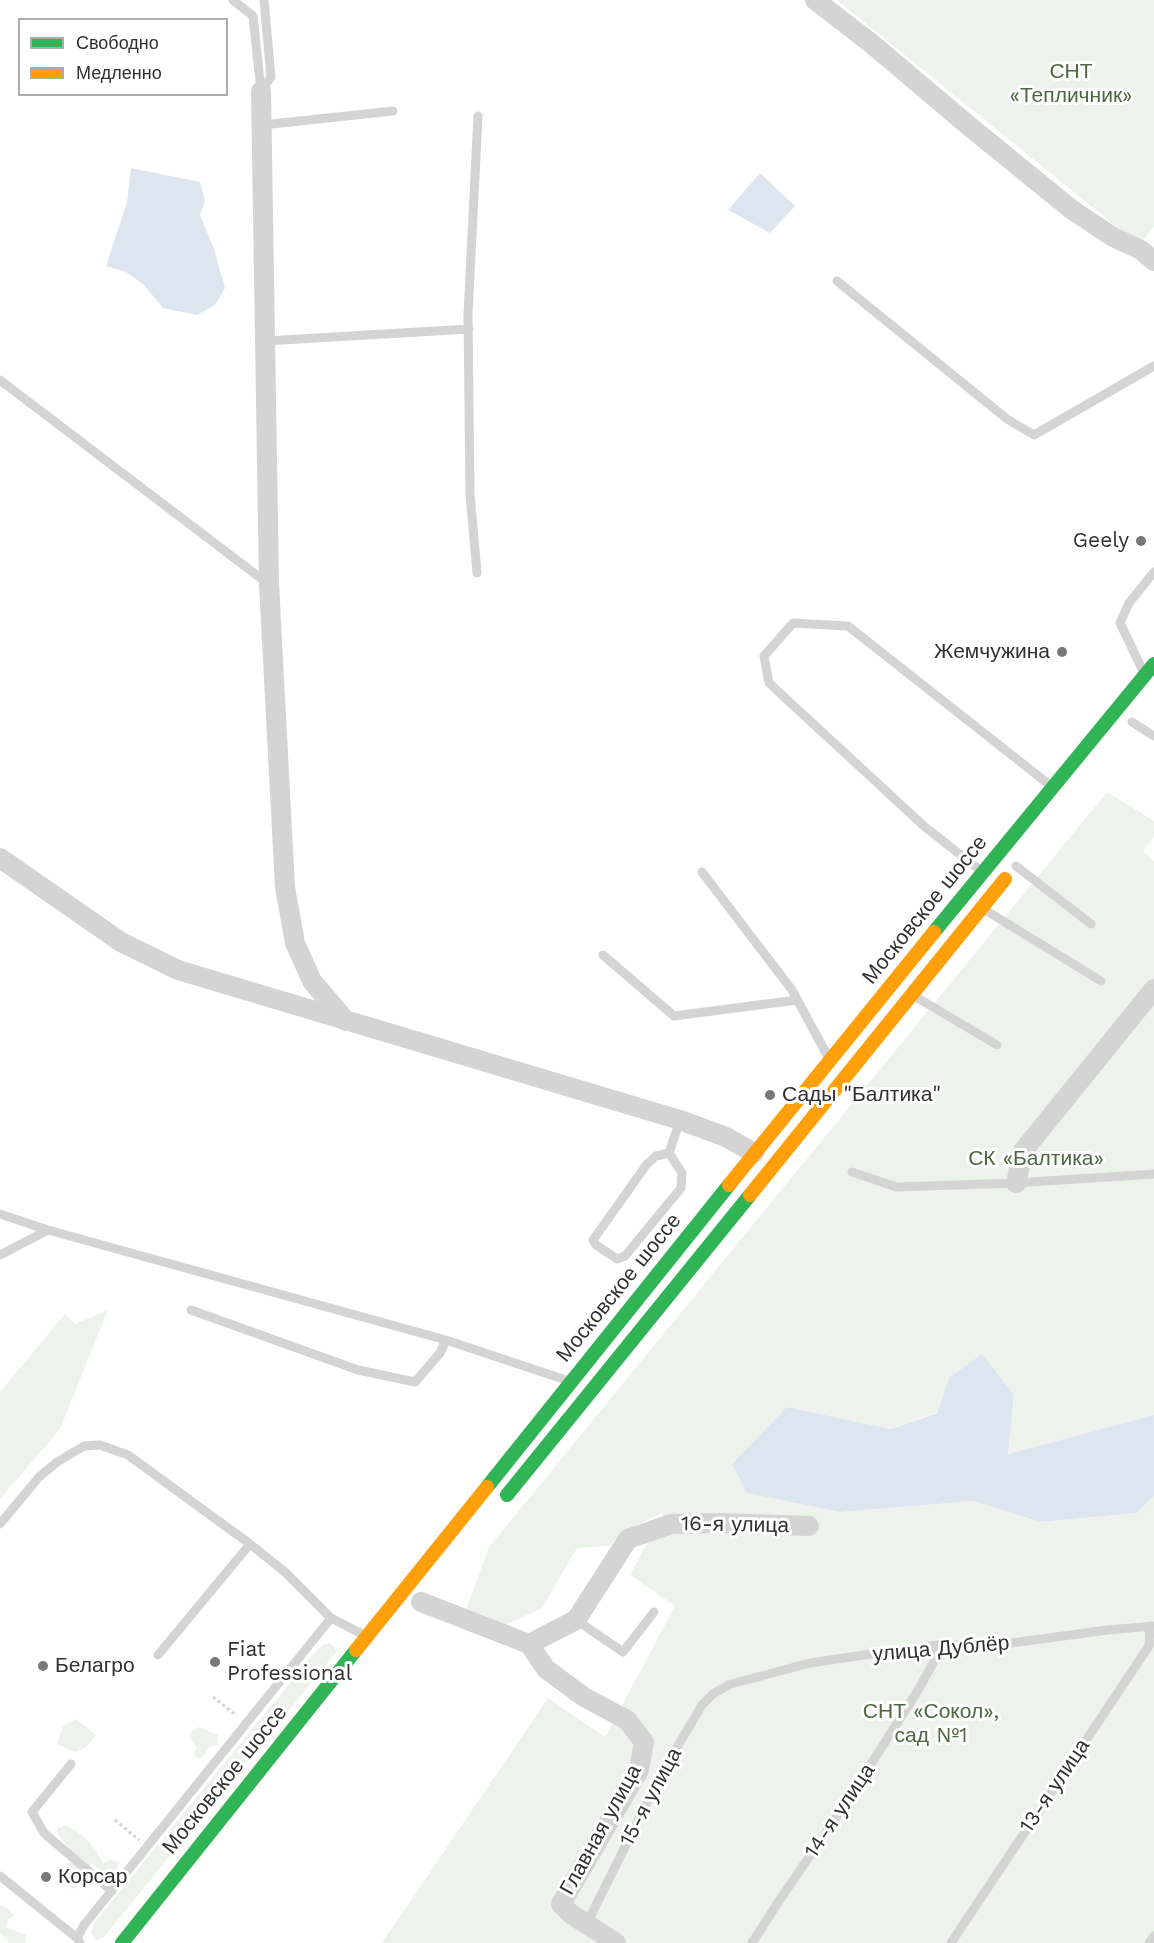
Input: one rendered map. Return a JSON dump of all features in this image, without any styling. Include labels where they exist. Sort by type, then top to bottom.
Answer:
[{"type":"main road","name":"Московское шоссе","points":[[122,1943],[754,1154],[1154,664]]},
{"type":"main road","name":"Московское шоссе","points":[[495,1510],[1019,861]]},
{"type":"main road","points":[[754,1154],[771,1167]]},
{"type":"street","points":[[815,0],[872,44],[1071,209],[1113,237],[1141,250],[1154,261]]},
{"type":"street","points":[[261,91],[269,584],[285,886],[295,943],[312,981],[346,1021]]},
{"type":"street","points":[[0,858],[122,942],[178,970],[680,1120],[726,1137],[754,1154]]},
{"type":"street","points":[[1016,1184],[1023,1151],[1154,989]]},
{"type":"street","name":"16-я улица","points":[[576,1620],[628,1539],[671,1524],[809,1526]]},
{"type":"street","points":[[421,1602],[529,1644],[576,1620]]},
{"type":"street","name":"Главная улица","points":[[529,1644],[546,1670],[584,1697],[627,1720],[644,1742],[639,1770],[561,1904],[571,1914],[616,1943]]},
{"type":"lane","points":[[233,0],[253,16],[261,91]]},
{"type":"lane","points":[[261,91],[271,77],[264,0]]},
{"type":"lane","points":[[262,125],[393,111]]},
{"type":"lane","points":[[477,573],[470,494],[469,329],[478,116]]},
{"type":"lane","points":[[837,281],[1007,419],[1034,435],[1154,366]]},
{"type":"lane","points":[[265,342],[469,329]]},
{"type":"lane","points":[[0,380],[269,584]]},
{"type":"lane","points":[[1145,675],[1120,623],[1129,603],[1154,572]]},
{"type":"lane","points":[[983,873],[925,827],[769,684],[764,656],[793,622],[848,626],[1053,788]]},
{"type":"lane","points":[[1132,722],[1154,736]]},
{"type":"lane","points":[[1019,861],[1091,924]]},
{"type":"lane","points":[[702,872],[792,990],[830,1060]]},
{"type":"lane","points":[[981,908],[1101,981]]},
{"type":"lane","points":[[603,955],[674,1016],[797,1000]]},
{"type":"lane","points":[[911,994],[997,1045]]},
{"type":"lane","points":[[669,1153],[680,1120]]},
{"type":"lane","points":[[669,1153],[682,1173],[681,1188],[625,1256],[617,1259],[596,1245],[593,1240],[647,1164],[656,1156],[669,1153]]},
{"type":"lane","points":[[852,1172],[896,1187],[1016,1184],[1154,1174]]},
{"type":"lane","points":[[0,1214],[48,1230],[446,1340],[571,1382]]},
{"type":"lane","points":[[0,1256],[48,1230]]},
{"type":"lane","points":[[191,1310],[358,1370],[415,1382],[440,1353],[446,1340]]},
{"type":"lane","points":[[0,1524],[39,1477],[57,1462],[84,1446],[100,1444],[128,1455],[285,1572],[331,1618],[367,1637]]},
{"type":"lane","points":[[158,1655],[250,1544]]},
{"type":"lane","points":[[576,1620],[623,1652],[654,1612]]},
{"type":"lane","points":[[0,1876],[79,1940],[84,1925],[331,1618]]},
{"type":"lane","name":"улица Дублёр","points":[[731,1684],[810,1663],[938,1646],[1011,1643],[1152,1626]]},
{"type":"lane","name":"13-я улица","points":[[951,1943],[1149,1646],[1152,1626]]},
{"type":"lane","name":"14-я улица","points":[[752,1943],[917,1692],[937,1656],[938,1646]]},
{"type":"lane","name":"15-я улица","points":[[587,1923],[663,1771],[702,1705],[714,1693],[731,1684]]},
{"type":"lane","points":[[71,1764],[32,1812],[44,1833],[112,1891]]},
{"type":"lane","points":[[1149,1943],[1154,1936]]},
{"type":"path","points":[[213,1697],[246,1723]]},
{"type":"path","points":[[115,1820],[147,1847]]},
{"type":"green space","name":"СНТ «Тепличник»","points":[[837,0],[1154,0],[1154,227],[1139,245]]},
{"type":"green space","points":[[1107,792],[1154,821],[1154,837],[1143,852],[1154,861],[1154,1415],[1008,1454],[1014,1395],[949,1378],[937,1412],[891,1429],[787,1407],[841,1512],[974,1501],[1040,1522],[1137,1513],[1154,1496],[1154,1943],[382,1943],[548,1698],[605,1737],[675,1606],[630,1575],[664,1512],[620,1533],[610,1546],[577,1548],[542,1608],[499,1628],[464,1615],[489,1547]]},
{"type":"green space","points":[[108,1310],[60,1429],[0,1499],[0,1392],[65,1314],[75,1324]]},
{"type":"green space","points":[[330,1643],[337,1651],[103,1938],[97,1940],[91,1933],[94,1923],[316,1651],[324,1644]]},
{"type":"green space","points":[[76,1719],[96,1735],[86,1747],[75,1752],[57,1744],[63,1726]]},
{"type":"green space","points":[[199,1727],[218,1735],[218,1745],[209,1747],[204,1756],[198,1759],[194,1754],[196,1748],[190,1737],[191,1732]]},
{"type":"green space","points":[[67,1825],[84,1837],[96,1850],[103,1863],[111,1859],[120,1862],[114,1874],[107,1875],[92,1864],[76,1875],[80,1878],[82,1886],[71,1889],[69,1884],[71,1875],[66,1869],[67,1863],[78,1859],[56,1832],[58,1828]]},
{"type":"green space","points":[[0,1905],[10,1910],[14,1916],[8,1919],[6,1927],[26,1935],[26,1943],[8,1943],[7,1939],[0,1934]]},
{"type":"shaded area","points":[[131,168],[200,182],[205,201],[200,215],[214,249],[225,288],[215,305],[197,315],[163,308],[144,285],[126,272],[106,266],[127,202]]},
{"type":"shaded area","points":[[760,173],[795,206],[770,233],[728,210]]},
{"type":"shaded area","points":[[982,1354],[1014,1395],[1008,1454],[1154,1415],[1154,1496],[1137,1513],[1040,1522],[974,1501],[841,1512],[747,1493],[732,1464],[787,1407],[891,1429],[937,1413],[949,1378]]},
{"type":"traffic: fast","points":[[934,932],[1154,664]]},
{"type":"traffic: fast","points":[[487,1487],[729,1185]]},
{"type":"traffic: fast","points":[[507,1495],[750,1195]]},
{"type":"traffic: fast","points":[[122,1943],[356,1650]]},
{"type":"traffic: slow","points":[[750,1195],[1005,879]]},
{"type":"traffic: slow","points":[[729,1185],[934,932]]},
{"type":"traffic: slow","points":[[356,1650],[487,1487]]},
{"type":"place","name":"Geely","points":[[1141,541]]},
{"type":"place","name":"Жемчужина","points":[[1062,652]]},
{"type":"place","name":"Сады \"Балтика\"","points":[[770,1095]]},
{"type":"place","name":"Fiat Professional","points":[[215,1662]]},
{"type":"place","name":"Белагро","points":[[43,1666]]},
{"type":"place","name":"Корсар","points":[[46,1877]]},
{"type":"park label","name":"СК «Балтика»","points":[[1036,1159]]},
{"type":"park label","name":"СНТ «Сокол», сад №1","points":[[931,1724]]}]
